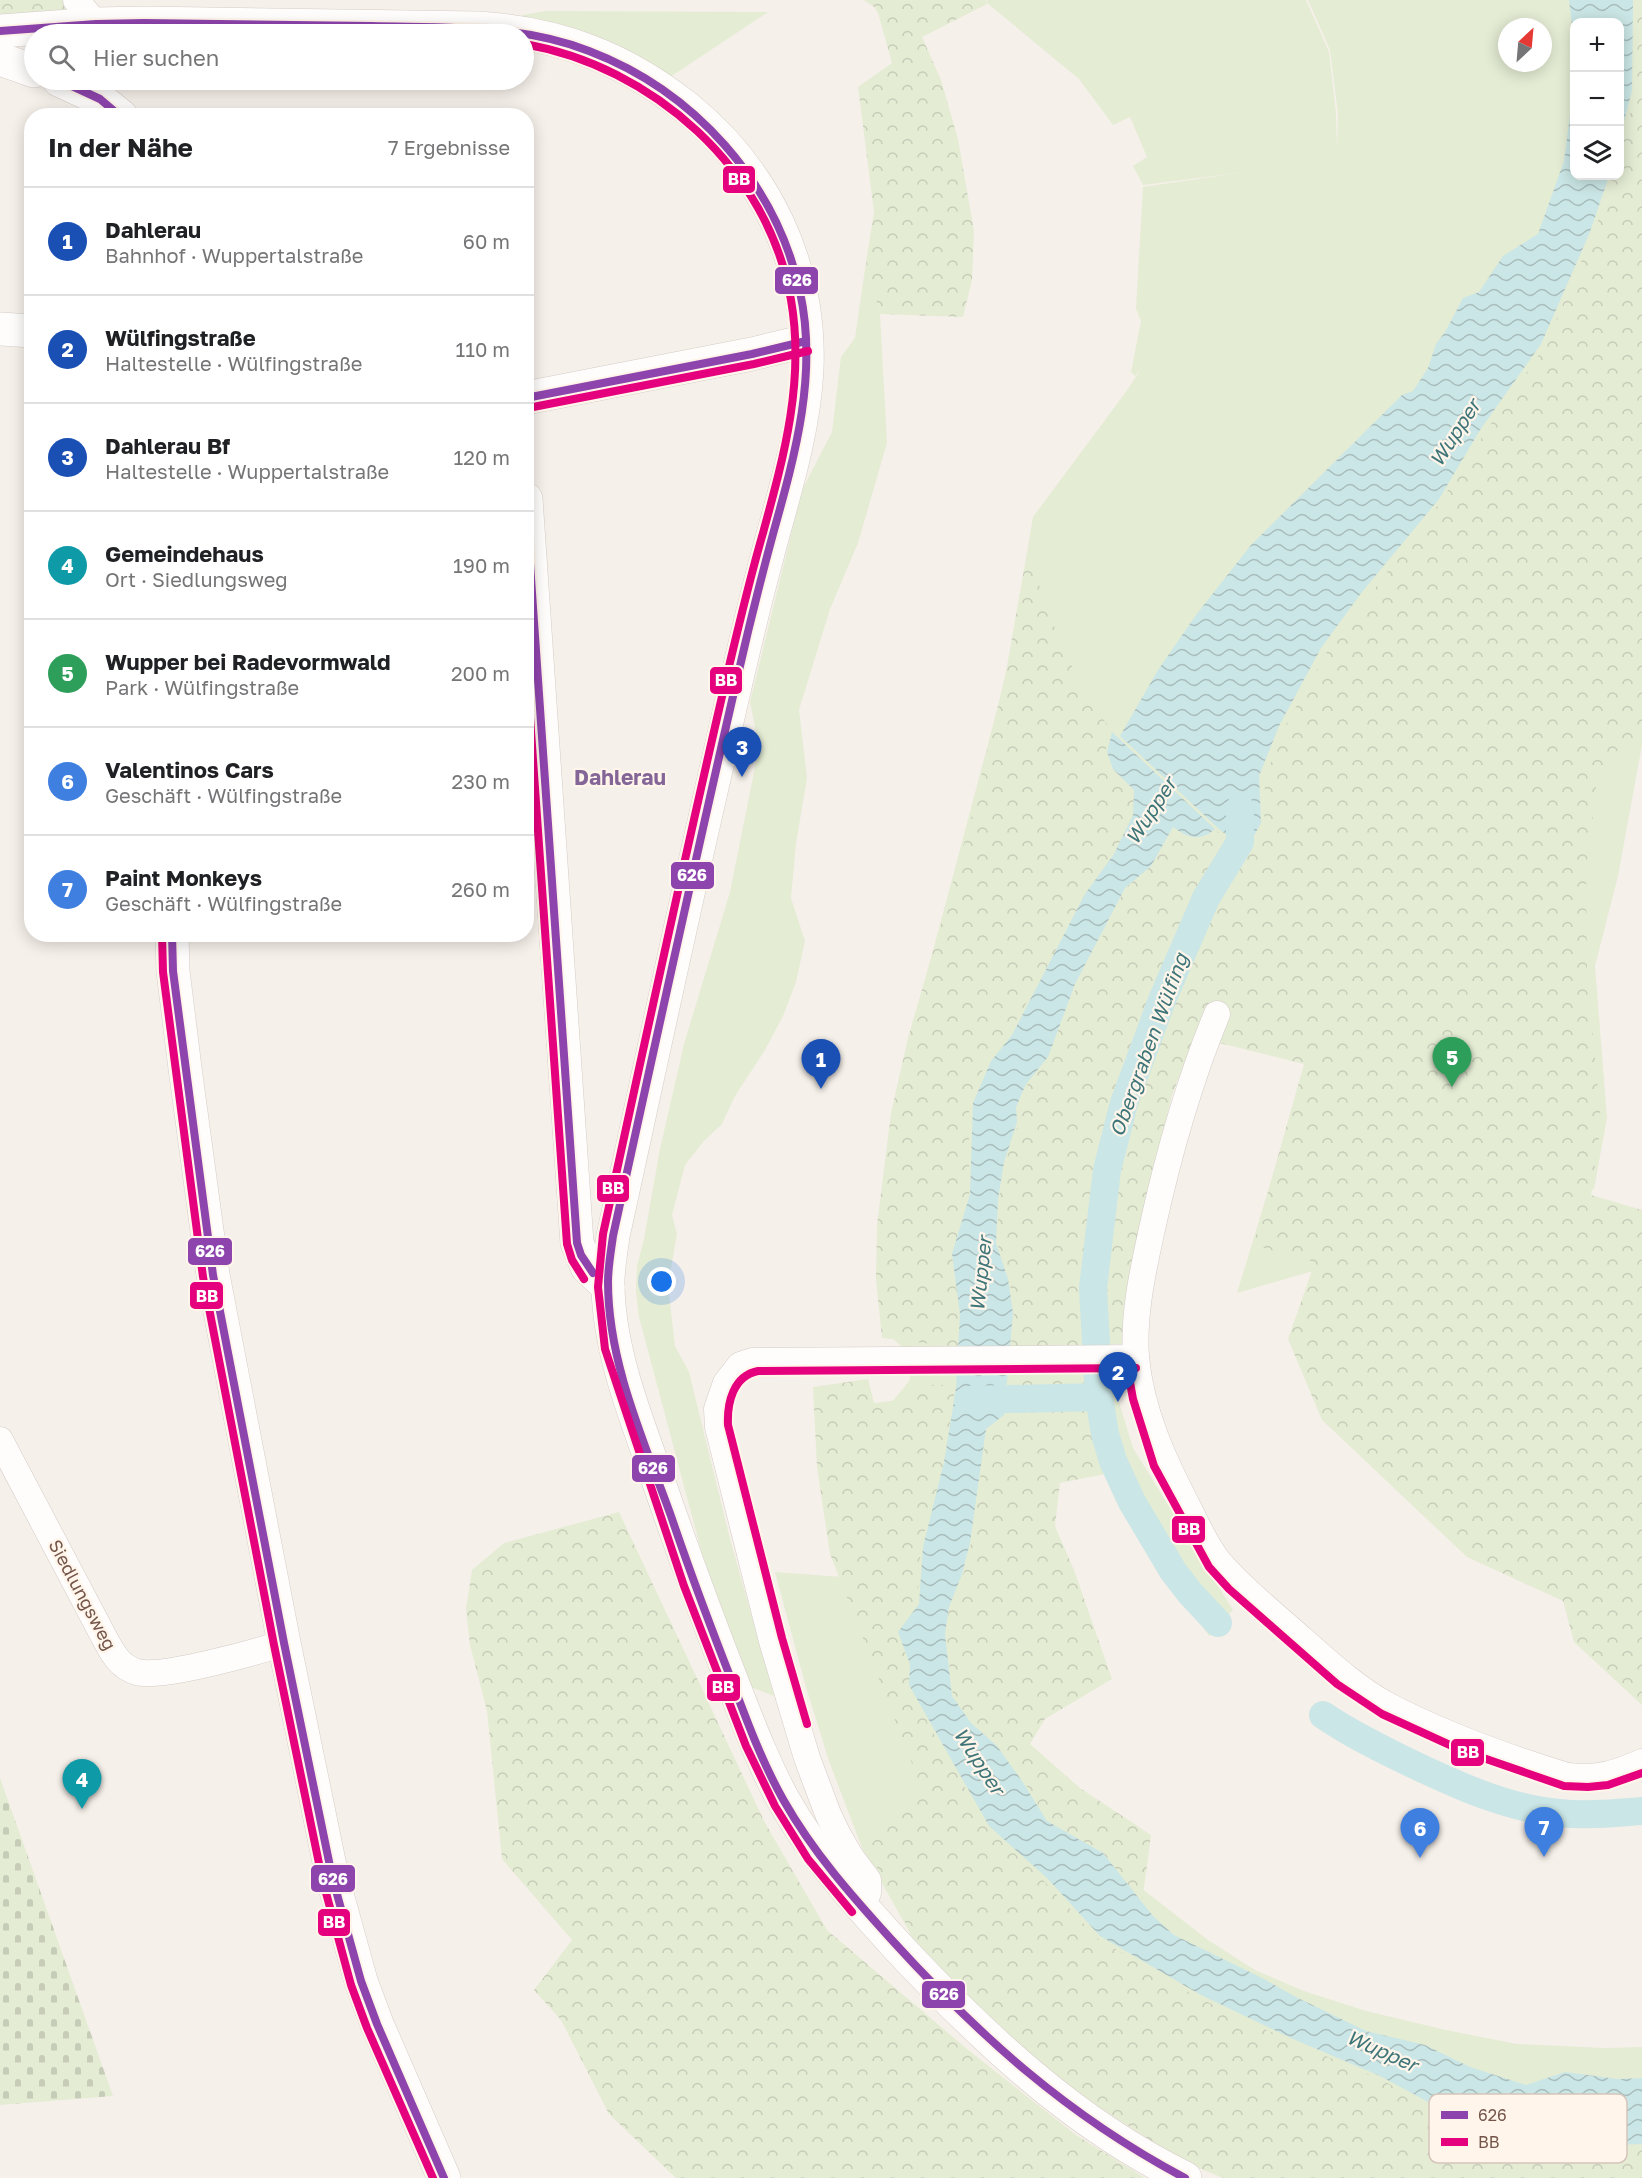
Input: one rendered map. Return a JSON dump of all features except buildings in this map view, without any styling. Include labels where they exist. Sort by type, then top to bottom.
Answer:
[{"type":"main road","points":[[32,24],[86,12],[281,24]]},
{"type":"main road","points":[[0,31],[24,26]]},
{"type":"main road","points":[[534,36],[556,40],[617,61],[658,85],[701,119],[733,152],[752,176],[777,221],[788,248],[801,298],[806,341],[806,376],[797,438],[717,763],[613,1236],[608,1287],[615,1347],[686,1561],[756,1742],[784,1801],[816,1852],[860,1905],[952,2004],[1033,2078],[1144,2156],[1185,2178]]},
{"type":"main road","points":[[0,59],[24,67]]},
{"type":"main road","points":[[81,90],[100,99],[111,108]]},
{"type":"main road","points":[[0,329],[24,330]]},
{"type":"main road","points":[[534,396],[752,354],[806,341]]},
{"type":"main road","points":[[534,616],[577,1244],[587,1267],[608,1287]]},
{"type":"main road","points":[[172,942],[181,1036],[213,1275],[284,1643],[332,1876],[361,1981],[399,2078],[444,2178]]},
{"type":"street","points":[[1217,1014],[1203,1047],[1180,1117],[1162,1182],[1142,1275],[1136,1324],[1128,1358],[1164,1462],[1212,1551],[1236,1581],[1344,1676],[1387,1705],[1447,1732],[1521,1761],[1568,1776],[1582,1778],[1609,1776],[1642,1762]]},
{"type":"street","points":[[860,1905],[868,1893],[868,1880],[852,1859],[828,1814],[788,1696],[718,1427],[717,1409],[721,1394],[731,1375],[740,1365],[749,1361],[1128,1358]]},
{"type":"street","name":"Siedlungsweg","points":[[0,1440],[105,1640],[114,1655],[125,1666],[135,1671],[154,1673],[251,1653],[284,1643]]},
{"type":"green space","points":[[0,0],[76,0],[96,24],[24,24],[24,29],[0,31]]},
{"type":"green space","points":[[864,0],[985,0],[987,4],[922,37],[941,80],[958,139],[974,231],[972,280],[963,317],[880,314],[866,262],[874,212],[858,87],[892,63],[878,13]]},
{"type":"green space","points":[[986,0],[1306,0],[1329,52],[1336,113],[1337,148],[1338,114],[1330,50],[1308,0],[1642,0],[1642,745],[1618,876],[1595,966],[1607,1118],[1594,1189],[1237,1293],[1307,1063],[1187,1028],[1132,1207],[1102,1346],[1133,1448],[1233,1610],[1209,1636],[1171,1582],[1095,1455],[1084,1410],[979,1634],[1050,1804],[1114,1867],[1208,1940],[1255,1970],[1304,1991],[1366,2011],[1446,2030],[1517,2044],[1605,2048],[1642,2047],[1642,2178],[1224,2178],[1035,2064],[913,1938],[862,1848],[829,1761],[775,1572],[857,1578],[883,1413],[910,1380],[906,1351],[883,1329],[921,996],[1001,695],[1023,595],[1033,517],[1142,367],[1135,376],[1131,372],[1141,321],[1136,309],[1143,187],[1238,173],[1143,185],[1133,166],[1147,157],[1130,117],[1113,125],[1079,79]]},
{"type":"green space","points":[[1636,0],[1642,0],[1642,726],[1635,737],[1609,757],[1598,778],[1593,803],[1593,829],[1586,866],[1587,967],[1601,1122],[1591,1195],[1642,1210],[1642,1705],[1574,1642],[1563,1601],[1467,1557],[1322,1420],[1288,1339],[1315,1262],[1253,1245],[1304,1064],[1195,1037],[1172,1095],[1137,1241],[1126,1296],[1125,1344],[1011,1347],[1014,1312],[1009,1277],[997,1243],[999,1201],[1005,1163],[1019,1123],[1016,1107],[1027,1085],[1047,1057],[1077,986],[1125,888],[1151,866],[1173,827],[1194,837],[1205,836],[1217,831],[1247,851],[1264,821],[1265,778],[1284,728],[1328,650],[1441,501],[1545,346],[1594,232],[1612,180],[1624,180],[1624,137],[1636,89]]},
{"type":"green space","points":[[546,11],[768,12],[658,85],[534,43],[534,24],[504,24],[523,15]]},
{"type":"green space","points":[[866,262],[880,314],[887,443],[858,543],[830,609],[799,710],[807,778],[796,843],[791,898],[805,941],[796,982],[783,1016],[765,1050],[735,1096],[722,1124],[704,1141],[685,1165],[672,1215],[677,1234],[668,1286],[675,1346],[689,1372],[729,1535],[774,1696],[748,1686],[713,1595],[639,1317],[636,1292],[637,1266],[684,1044],[730,892],[759,747],[750,702],[802,490],[832,432],[841,357],[855,338]]},
{"type":"green space","points":[[1027,552],[1064,653],[1103,719],[1112,730],[1105,752],[1113,770],[1134,790],[1133,815],[1114,854],[1085,894],[1042,977],[1009,1032],[988,1059],[969,1100],[969,1194],[952,1254],[960,1315],[958,1347],[882,1338],[876,1280],[877,1225],[891,1113],[908,1038],[971,819],[1006,672]]},
{"type":"green space","points":[[868,1379],[874,1403],[915,1398],[917,1385],[942,1385],[955,1388],[944,1464],[921,1545],[917,1604],[897,1629],[909,1665],[911,1684],[928,1724],[988,1828],[1044,1881],[1097,1938],[1197,1997],[1290,2041],[1378,2078],[1429,2106],[1429,2163],[1627,2163],[1627,2147],[1642,2146],[1642,2178],[1224,2178],[1186,2163],[1077,2093],[992,2021],[913,1940],[895,1900],[867,1849],[922,1789],[830,1554],[817,1467],[813,1387]]},
{"type":"green space","points":[[1007,1379],[1089,1379],[1105,1474],[1060,1483],[1055,1526],[1074,1570],[1112,1679],[1045,1719],[1030,1744],[1080,1788],[1151,1835],[1142,1903],[1103,1853],[1048,1821],[1023,1780],[998,1746],[971,1723],[953,1696],[946,1635],[949,1609],[963,1576],[971,1544],[987,1430],[1004,1415]]},
{"type":"green space","points":[[619,1512],[765,1823],[827,1930],[967,2049],[1076,2135],[1145,2178],[676,2178],[609,2114],[561,2020],[534,1990],[572,1940],[502,1859],[487,1711],[470,1645],[466,1609],[472,1570],[504,1543]]},
{"type":"green space","points":[[0,1778],[113,2096],[0,2105]]},
{"type":"water","points":[[1569,0],[1633,0],[1632,91],[1624,121],[1624,18],[1571,18]]},
{"type":"water","name":"Wupper","points":[[1570,115],[1570,180],[1608,180],[1590,232],[1541,344],[1480,430],[1439,499],[1362,592],[1321,648],[1279,726],[1259,776],[1261,823],[1246,850],[1220,830],[1120,736],[1158,670],[1196,615],[1251,545],[1402,395],[1413,391],[1428,368],[1436,344],[1463,298],[1479,292],[1503,256],[1538,234],[1564,161]]},
{"type":"water","name":"Wupper","points":[[1112,732],[1215,829],[1204,836],[1194,837],[1173,827],[1151,866],[1125,888],[1075,984],[1048,1057],[1026,1084],[1016,1107],[1017,1122],[1004,1162],[998,1200],[996,1243],[1008,1279],[1013,1313],[1004,1415],[986,1429],[970,1543],[962,1574],[949,1607],[945,1634],[952,1696],[971,1723],[997,1746],[1047,1821],[1103,1853],[1153,1916],[1174,1935],[1366,2031],[1425,2045],[1470,2067],[1526,2085],[1565,2072],[1618,2079],[1642,2078],[1642,2144],[1627,2144],[1627,2094],[1429,2094],[1429,2102],[1380,2076],[1293,2039],[1199,1994],[1100,1936],[1047,1878],[989,1826],[909,1685],[910,1664],[898,1632],[919,1604],[923,1547],[944,1462],[956,1388],[960,1314],[952,1254],[970,1194],[973,1103],[991,1061],[1012,1035],[1085,894],[1114,854],[1133,815],[1134,790],[1113,769],[1107,752]]},
{"type":"waterway","name":"Obergraben Wülfing","points":[[1218,1623],[1173,1571],[1132,1502],[1113,1461],[1105,1434],[1099,1397],[1093,1288],[1107,1170],[1124,1103],[1162,1000],[1206,898],[1240,842],[1240,808]]},
{"type":"waterway","points":[[968,1400],[1099,1397]]},
{"type":"waterway","name":"Obergraben Wülfing","points":[[1323,1715],[1404,1760],[1460,1786],[1499,1800],[1519,1806],[1569,1814],[1642,1811]]},
{"type":"transit line","name":"626","points":[[96,24],[215,24]]},
{"type":"transit line","name":"626","points":[[0,31],[24,29]]},
{"type":"transit line","name":"626","points":[[534,36],[589,51],[627,68],[663,90],[696,116],[725,145],[750,178],[772,214],[788,252],[800,292],[805,323],[805,384],[796,444],[754,606],[721,748],[613,1236],[608,1282],[610,1312],[614,1342],[629,1401],[744,1714],[776,1787],[807,1838],[890,1938],[923,1974],[992,2041],[1027,2072],[1102,2128],[1185,2178]]},
{"type":"transit line","name":"BB","points":[[534,47],[571,56],[617,75],[659,100],[697,131],[731,167],[758,208],[778,252],[791,300],[795,330],[794,389],[785,447],[714,730],[603,1234],[598,1287],[605,1349],[684,1586],[746,1746],[775,1806],[808,1859],[852,1912]]},
{"type":"transit line","name":"626","points":[[81,90],[100,99],[111,108]]},
{"type":"transit line","name":"626","points":[[534,396],[752,354],[806,341]]},
{"type":"transit line","name":"BB","points":[[534,407],[754,364],[808,351]]},
{"type":"transit line","name":"626","points":[[534,622],[577,1243],[581,1255],[593,1273]]},
{"type":"transit line","name":"BB","points":[[534,774],[567,1244],[572,1260],[584,1279]]},
{"type":"transit line","name":"BB","points":[[162,942],[163,972],[203,1277],[274,1645],[322,1878],[351,1985],[367,2028],[433,2178]]},
{"type":"transit line","name":"626","points":[[172,942],[173,971],[213,1275],[284,1643],[332,1876],[361,1981],[377,2024],[444,2178]]},
{"type":"transit line","name":"BB","points":[[1126,1360],[1133,1399],[1154,1466],[1209,1567],[1229,1589],[1337,1684],[1382,1714],[1463,1751],[1564,1786],[1608,1785],[1642,1773]]},
{"type":"transit line","name":"BB","points":[[807,1724],[782,1638],[728,1425],[730,1400],[737,1384],[749,1374],[758,1371],[1136,1368]]},
{"type":"place","name":"Dahlerau Bf","points":[[742,777]]},
{"type":"place","name":"Wupper bei Radevormwald","points":[[1452,1087]]},
{"type":"place","name":"Dahlerau","points":[[821,1089]]},
{"type":"place","name":"Wülfingstraße","points":[[1118,1402]]},
{"type":"place","name":"Gemeindehaus","points":[[82,1809]]},
{"type":"place","name":"Paint Monkeys","points":[[1544,1857]]},
{"type":"place","name":"Valentinos Cars","points":[[1420,1858]]},
{"type":"district","name":"Dahlerau","points":[[620,778]]}]
